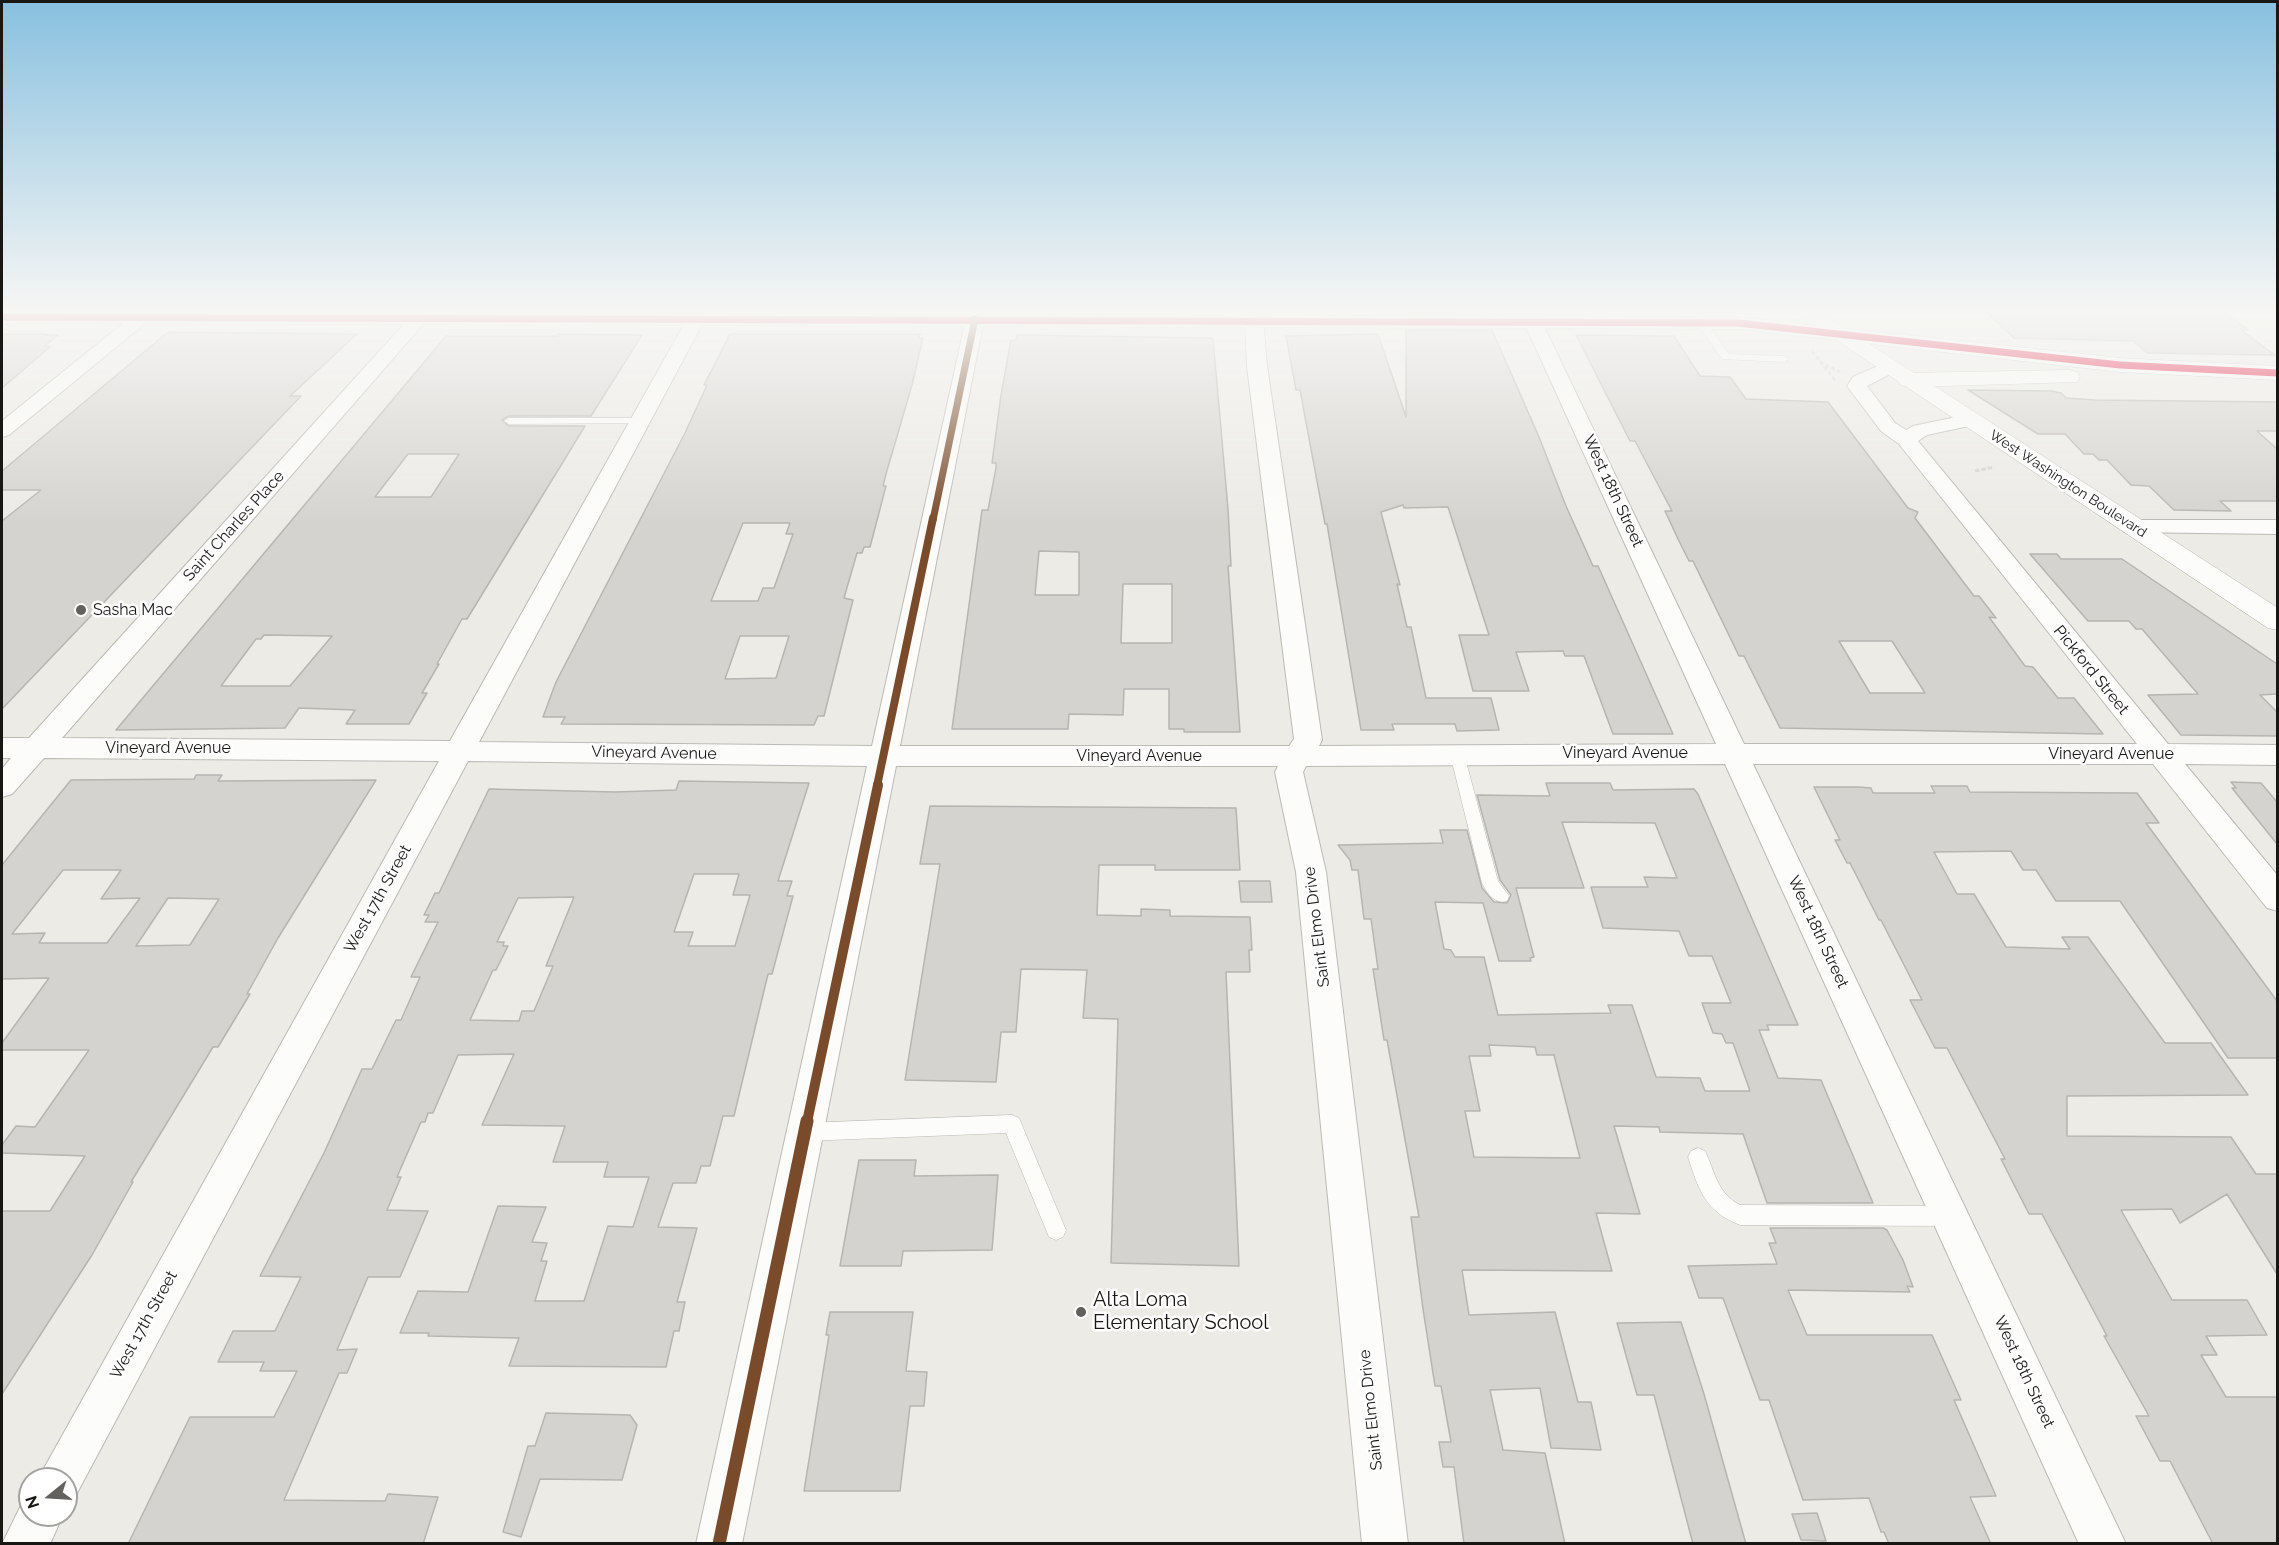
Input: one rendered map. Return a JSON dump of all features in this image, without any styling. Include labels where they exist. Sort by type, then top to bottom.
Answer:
[{"type":"street","points":[[2,432],[66,379]]},
{"type":"street","name":"Saint Charles Place","points":[[2,787],[365,379]]},
{"type":"street","name":"West 17th Street","points":[[67,1467],[663,379]]},
{"type":"street","points":[[719,1544],[962,379]]},
{"type":"street","name":"Saint Elmo Drive","points":[[1258,379],[1308,740],[1297,755],[1289,772],[1311,872],[1385,1544]]},
{"type":"street","name":"West 18th Street","points":[[1560,379],[2103,1544]]},
{"type":"street","name":"Pickford Street","points":[[1864,379],[1857,386],[1888,427],[1906,440],[2277,899]]},
{"type":"street","points":[[1909,380],[1953,379]]},
{"type":"street","name":"West Washington Boulevard","points":[[1909,380],[2277,621]]},
{"type":"street","points":[[1906,440],[1920,430],[1971,420]]},
{"type":"street","points":[[2132,527],[2277,527]]},
{"type":"street","name":"Vineyard Avenue","points":[[2,748],[459,750],[883,756],[1735,752],[2277,755]]},
{"type":"street","points":[[25,1544],[34,1527]]},
{"type":"lane","points":[[509,421],[639,422]]},
{"type":"lane","points":[[1457,754],[1490,883],[1501,896]]},
{"type":"lane","points":[[805,1132],[1012,1124],[1056,1230]]},
{"type":"lane","points":[[1698,1157],[1707,1186],[1716,1201],[1727,1211],[1740,1215],[1951,1216]]},
{"type":"path","points":[[1835,379],[1842,388]]},
{"type":"path","points":[[1975,471],[1994,467]]},
{"type":"building","points":[[2,379],[12,379],[2,388]]},
{"type":"building","points":[[112,379],[308,379],[290,396],[301,396],[2,709],[2,521],[41,490],[2,490],[2,471]]},
{"type":"building","points":[[410,379],[614,379],[591,416],[509,416],[502,420],[509,426],[585,426],[467,619],[462,619],[422,693],[427,693],[409,724],[346,724],[355,710],[299,708],[285,728],[116,730]],"holes":[[[408,454],[459,454],[431,497],[375,497]],[[264,635],[332,636],[290,686],[221,686],[256,639],[261,639]]]},
{"type":"building","points":[[707,379],[913,379],[886,474],[883,486],[886,486],[870,547],[864,547],[862,553],[857,553],[844,598],[853,600],[824,716],[818,716],[814,725],[561,724],[565,717],[543,717],[556,682],[685,433],[707,385],[704,385]],"holes":[[[743,523],[790,523],[786,534],[793,534],[774,588],[763,588],[758,601],[711,601]],[[740,636],[789,636],[776,678],[725,679]]]},
{"type":"building","points":[[1004,379],[1217,379],[1228,509],[1231,566],[1228,566],[1240,732],[1184,732],[1184,729],[1169,729],[1169,689],[1124,689],[1123,715],[1069,714],[1068,729],[952,729],[982,510],[988,510],[996,468],[996,463],[992,463]],"holes":[[[1039,551],[1079,552],[1079,595],[1035,595]],[[1123,584],[1172,584],[1172,643],[1121,643]]]},
{"type":"building","points":[[1294,379],[1393,379],[1406,417],[1406,379],[1514,379],[1566,506],[1593,566],[1598,566],[1673,734],[1613,734],[1584,656],[1565,656],[1563,651],[1516,652],[1529,691],[1473,691],[1459,635],[1489,635],[1448,507],[1404,508],[1403,505],[1381,512],[1400,585],[1397,584],[1407,627],[1411,627],[1426,698],[1491,698],[1499,730],[1457,731],[1455,724],[1392,724],[1394,730],[1361,730],[1327,524],[1325,524],[1300,390],[1296,390]]},
{"type":"building","points":[[1598,379],[1732,379],[1746,399],[1828,402],[1908,508],[1918,512],[1915,518],[1974,596],[1979,596],[1996,618],[1989,617],[2025,666],[2033,667],[2058,698],[2074,698],[2103,734],[1780,728],[1744,656],[1739,656],[1693,561],[1689,561],[1665,511],[1672,511],[1635,441],[1630,441]],"holes":[[[1839,641],[1892,641],[1925,693],[1870,693]]]},
{"type":"building","points":[[1968,390],[2052,391],[2061,393],[2066,398],[2095,400],[2277,402],[2277,431],[2257,431],[2277,449],[2277,501],[2220,501],[2231,511],[2174,510],[2149,486],[2131,485],[2107,460],[2099,460],[2093,454],[2084,454],[2065,434],[2038,434]]},
{"type":"building","points":[[2030,554],[2057,554],[2061,559],[2122,559],[2277,664],[2277,694],[2260,695],[2277,712],[2277,736],[2181,735],[2148,695],[2198,694],[2142,629],[2136,629],[2129,621],[2088,621]]},
{"type":"building","points":[[196,775],[222,775],[218,781],[376,780],[278,938],[247,994],[250,994],[218,1047],[213,1047],[131,1182],[133,1182],[92,1255],[2,1394],[2,1211],[50,1211],[85,1156],[2,1153],[2,1145],[16,1126],[35,1127],[89,1050],[2,1050],[2,1043],[49,978],[2,979],[2,865],[71,780],[194,779]],"holes":[[[63,870],[121,870],[101,899],[140,898],[107,943],[39,943],[45,933],[12,934]],[[168,898],[219,899],[190,945],[136,946]]]},
{"type":"building","points":[[679,781],[809,783],[778,881],[792,881],[787,896],[793,896],[772,974],[768,974],[734,1116],[723,1116],[710,1166],[701,1166],[696,1183],[673,1183],[658,1227],[697,1228],[677,1302],[685,1302],[679,1331],[674,1331],[666,1367],[509,1366],[519,1338],[428,1336],[429,1333],[400,1333],[418,1291],[468,1292],[498,1206],[546,1207],[532,1242],[547,1243],[541,1261],[547,1261],[535,1301],[584,1301],[608,1226],[633,1227],[649,1177],[604,1177],[608,1162],[553,1162],[565,1126],[482,1125],[514,1054],[458,1055],[433,1113],[428,1113],[425,1122],[421,1122],[397,1177],[401,1177],[387,1210],[428,1211],[400,1277],[368,1277],[337,1350],[357,1349],[347,1373],[339,1373],[284,1500],[385,1501],[388,1494],[438,1497],[423,1544],[128,1544],[190,1417],[274,1417],[297,1371],[260,1371],[264,1362],[218,1362],[233,1331],[275,1331],[301,1277],[260,1276],[324,1153],[362,1069],[372,1069],[396,1020],[401,1020],[420,977],[411,977],[438,922],[425,922],[429,915],[424,915],[435,893],[439,893],[489,789],[615,792],[676,790]],"holes":[[[694,874],[739,874],[733,895],[750,895],[735,946],[688,946],[693,932],[674,932]],[[574,897],[546,966],[553,966],[534,1011],[522,1011],[519,1021],[470,1020],[493,970],[496,970],[508,946],[503,946],[504,942],[497,942],[518,898]]]},
{"type":"building","points":[[2231,782],[2261,783],[2277,802],[2277,844],[2232,788],[2236,788]]},
{"type":"building","points":[[1546,783],[1610,783],[1613,790],[1694,789],[1698,794],[1798,1025],[1767,1025],[1769,1030],[1759,1030],[1778,1078],[1821,1080],[1873,1203],[1767,1203],[1743,1134],[1660,1132],[1659,1127],[1614,1126],[1640,1214],[1596,1213],[1612,1271],[1462,1270],[1469,1315],[1555,1312],[1578,1402],[1591,1402],[1601,1450],[1551,1448],[1540,1388],[1490,1390],[1503,1450],[1545,1453],[1565,1544],[1464,1544],[1454,1467],[1443,1467],[1439,1442],[1451,1442],[1441,1386],[1435,1386],[1423,1309],[1411,1217],[1419,1217],[1387,1040],[1384,1040],[1373,969],[1378,969],[1371,919],[1364,919],[1358,870],[1352,870],[1350,860],[1338,845],[1443,843],[1440,830],[1467,830],[1482,888],[1494,902],[1507,903],[1511,895],[1500,880],[1477,795],[1550,796]],"holes":[[[1562,822],[1655,823],[1677,878],[1644,877],[1648,887],[1591,887],[1603,928],[1679,931],[1689,956],[1712,956],[1731,1003],[1702,1003],[1713,1033],[1722,1034],[1726,1043],[1733,1043],[1750,1091],[1705,1091],[1700,1078],[1656,1077],[1632,1005],[1608,1005],[1611,1013],[1498,1015],[1484,957],[1455,957],[1451,950],[1444,949],[1435,902],[1483,903],[1499,961],[1531,961],[1530,958],[1534,957],[1516,888],[1584,888]],[[1489,1045],[1535,1047],[1537,1055],[1554,1055],[1580,1158],[1474,1157],[1465,1111],[1480,1111],[1469,1056],[1491,1056]]]},
{"type":"building","points":[[1931,786],[1967,786],[1970,792],[2137,793],[2159,823],[2146,823],[2277,1001],[2277,1058],[2228,1058],[2120,901],[2056,901],[2036,870],[2023,870],[2011,851],[1934,852],[1957,894],[1974,894],[2006,947],[2070,949],[2062,937],[2088,937],[2165,1043],[2211,1043],[2248,1095],[2067,1096],[2067,1136],[2231,1137],[2256,1174],[2277,1174],[2277,1274],[2227,1194],[2180,1223],[2172,1209],[2121,1210],[2172,1300],[2247,1300],[2267,1335],[2206,1336],[2217,1355],[2201,1355],[2226,1397],[2277,1397],[2277,1544],[2213,1544],[2170,1461],[2160,1461],[2136,1416],[2149,1416],[2104,1336],[2107,1336],[2042,1214],[2029,1214],[2001,1159],[2005,1159],[1947,1048],[1935,1048],[1910,1000],[1922,1000],[1881,920],[1835,840],[1840,840],[1814,787],[1871,788],[1873,793],[1935,793]]},
{"type":"building","points":[[930,806],[1236,808],[1240,870],[1155,870],[1155,865],[1099,865],[1097,915],[1141,916],[1141,909],[1170,910],[1170,916],[1250,917],[1252,950],[1249,950],[1250,972],[1226,972],[1239,1266],[1111,1263],[1118,1019],[1083,1018],[1087,970],[1021,969],[1016,1032],[1001,1032],[996,1082],[905,1080],[940,864],[920,864]]},
{"type":"building","points":[[1239,881],[1270,881],[1272,902],[1241,902]]},
{"type":"building","points":[[859,1160],[916,1160],[914,1176],[998,1175],[992,1250],[903,1251],[901,1266],[840,1266]]},
{"type":"building","points":[[1770,1228],[1883,1228],[1887,1230],[1903,1260],[1913,1287],[1907,1286],[1910,1292],[1788,1290],[1807,1335],[1932,1335],[1961,1400],[1954,1400],[1996,1496],[1970,1497],[1991,1544],[1889,1544],[1884,1532],[1881,1532],[1869,1498],[1803,1500],[1769,1400],[1760,1400],[1723,1298],[1699,1298],[1688,1266],[1777,1264],[1769,1243],[1776,1243]]},
{"type":"building","points":[[830,1312],[913,1312],[906,1371],[927,1372],[924,1406],[910,1406],[900,1491],[804,1491],[829,1335],[826,1335]]},
{"type":"building","points":[[1681,1322],[1704,1394],[1746,1544],[1693,1544],[1654,1395],[1637,1395],[1617,1323]]},
{"type":"building","points":[[546,1413],[630,1415],[637,1425],[622,1480],[540,1479],[521,1537],[503,1532],[528,1446],[535,1446]]},
{"type":"building","points":[[1817,1513],[1826,1541],[1801,1540],[1792,1514]]},
{"type":"transit line","points":[[719,1544],[962,379]]},
{"type":"place","name":"Sasha Mac","points":[[81,610]]},
{"type":"place","name":"Alta Loma Elementary School","points":[[1081,1312]]}]
